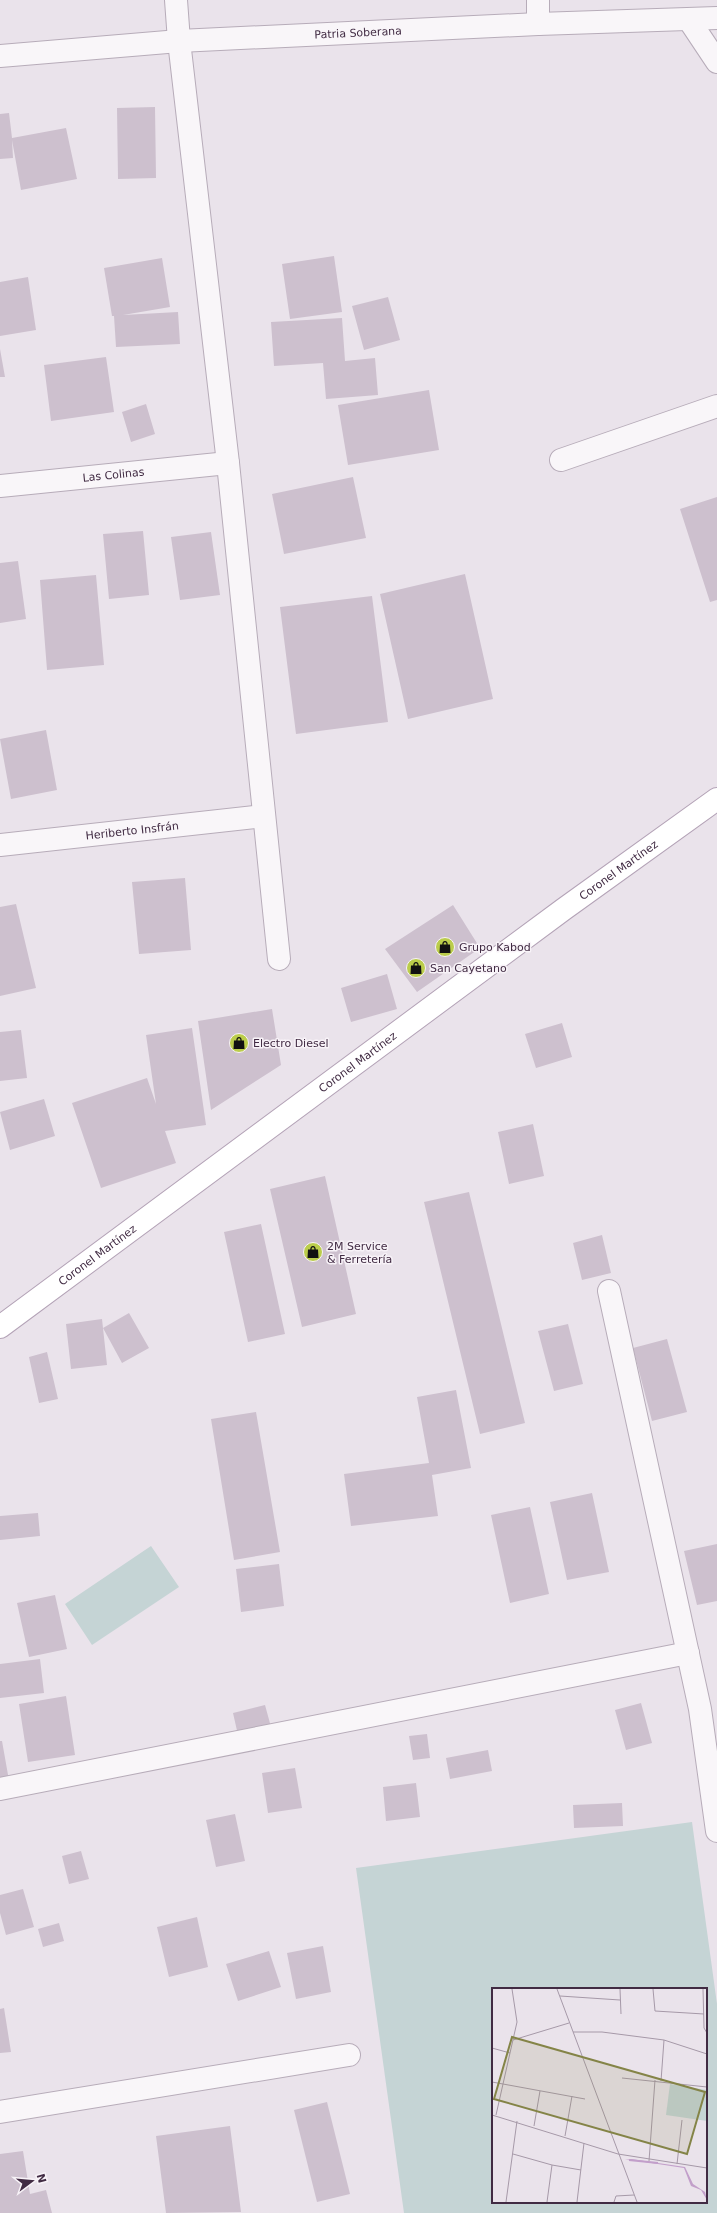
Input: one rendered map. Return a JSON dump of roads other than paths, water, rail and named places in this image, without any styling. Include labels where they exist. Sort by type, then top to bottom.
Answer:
[{"type":"main road","name":"Coronel Martínez","points":[[0,1327],[564,909],[717,799]]},
{"type":"street","points":[[176,0],[179,41],[228,463],[279,959]]},
{"type":"street","points":[[538,0],[538,24]]},
{"type":"street","name":"Patria Soberana","points":[[0,56],[179,41],[538,24],[717,18]]},
{"type":"street","points":[[689,20],[717,62]]},
{"type":"street","points":[[561,460],[717,406]]},
{"type":"street","name":"Las Colinas","points":[[0,486],[228,463]]},
{"type":"street","name":"Heriberto Insfrán","points":[[0,844],[264,816]]},
{"type":"street","points":[[609,1291],[688,1653],[708,1708],[717,1831]]},
{"type":"street","points":[[0,1790],[688,1653]]},
{"type":"street","points":[[0,2112],[349,2055]]},
{"type":"place","name":"Grupo Kabod","points":[[445,947]]},
{"type":"place","name":"San Cayetano","points":[[416,968]]},
{"type":"place","name":"Electro Diesel","points":[[239,1043]]},
{"type":"place","name":"2M Service & Ferretería","points":[[313,1252]]}]
